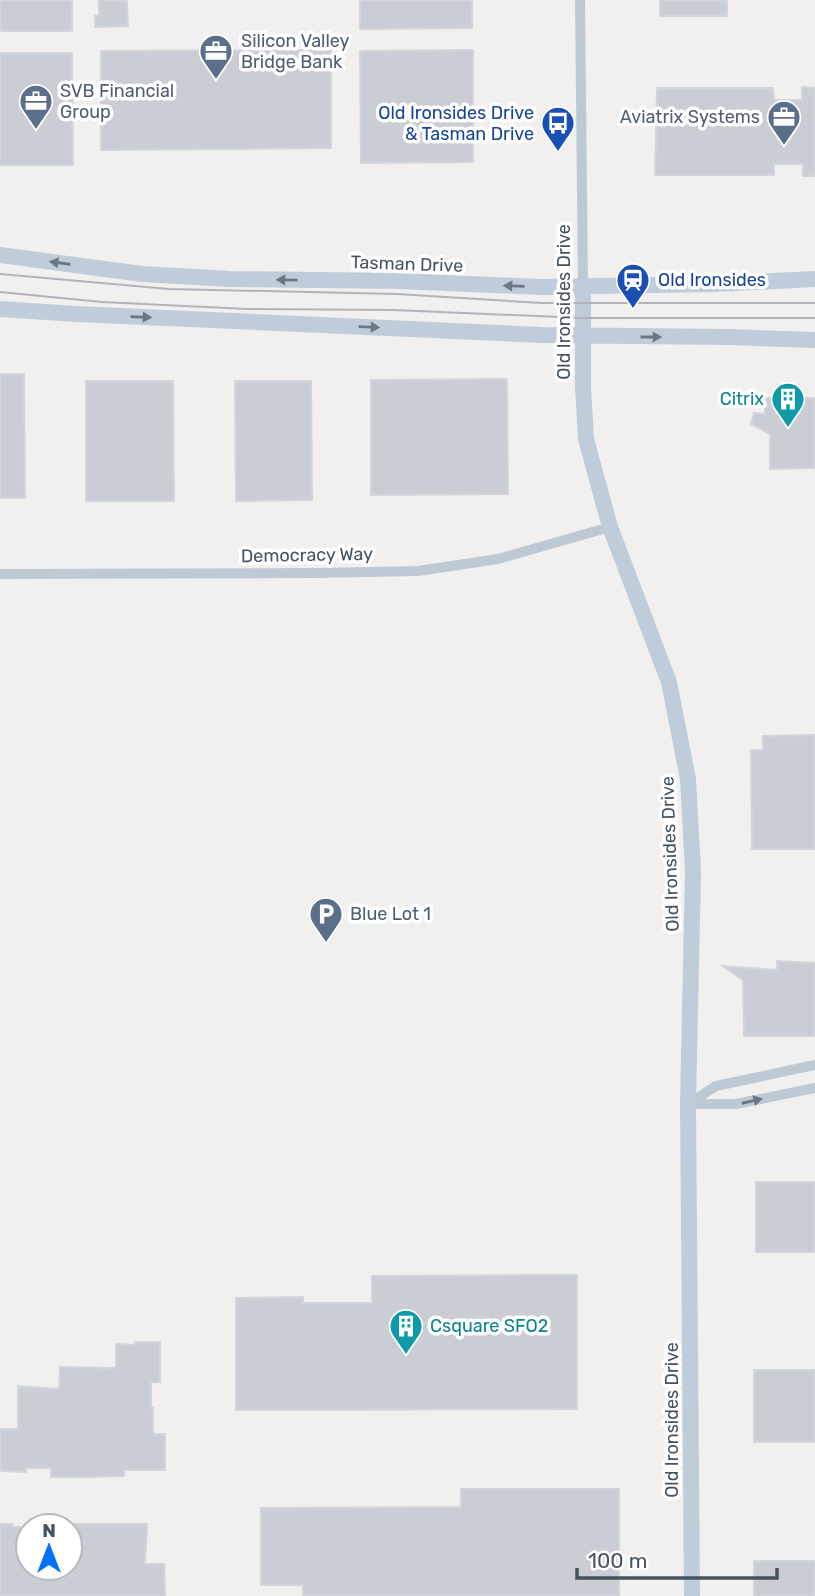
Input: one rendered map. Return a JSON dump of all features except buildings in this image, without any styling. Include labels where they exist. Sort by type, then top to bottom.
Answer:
[{"type":"main road","name":"Tasman Drive","points":[[0,255],[175,277],[400,281],[542,287],[815,279]]},
{"type":"main road","name":"Old Ironsides Drive","points":[[583,286],[586,439],[610,527],[669,682],[688,779],[693,871],[688,1104],[692,1596]]},
{"type":"main road","points":[[0,309],[583,336],[815,340]]},
{"type":"street","name":"Old Ironsides Drive","points":[[580,0],[583,286]]},
{"type":"street","name":"Democracy Way","points":[[0,574],[418,571],[498,559],[610,527]]},
{"type":"street","points":[[688,1104],[716,1086],[815,1065]]},
{"type":"street","points":[[688,1104],[736,1104],[815,1088]]},
{"type":"tram line","points":[[0,274],[169,289],[397,294],[542,303],[815,303]]},
{"type":"tram line","points":[[0,292],[102,302],[247,309],[394,310],[583,318],[815,318]]},
{"type":"place","name":"Silicon Valley Bridge Bank","points":[[216,81]]},
{"type":"place","name":"SVB Financial Group","points":[[36,131]]},
{"type":"place","name":"Aviatrix Systems","points":[[784,147]]},
{"type":"place","name":"Old Ironsides Drive & Tasman Drive","points":[[558,153]]},
{"type":"place","name":"Old Ironsides","points":[[633,310]]},
{"type":"place","name":"Citrix","points":[[788,429]]},
{"type":"place","name":"Blue Lot 1","points":[[326,944]]},
{"type":"place","name":"Csquare SFO2","points":[[406,1356]]}]
